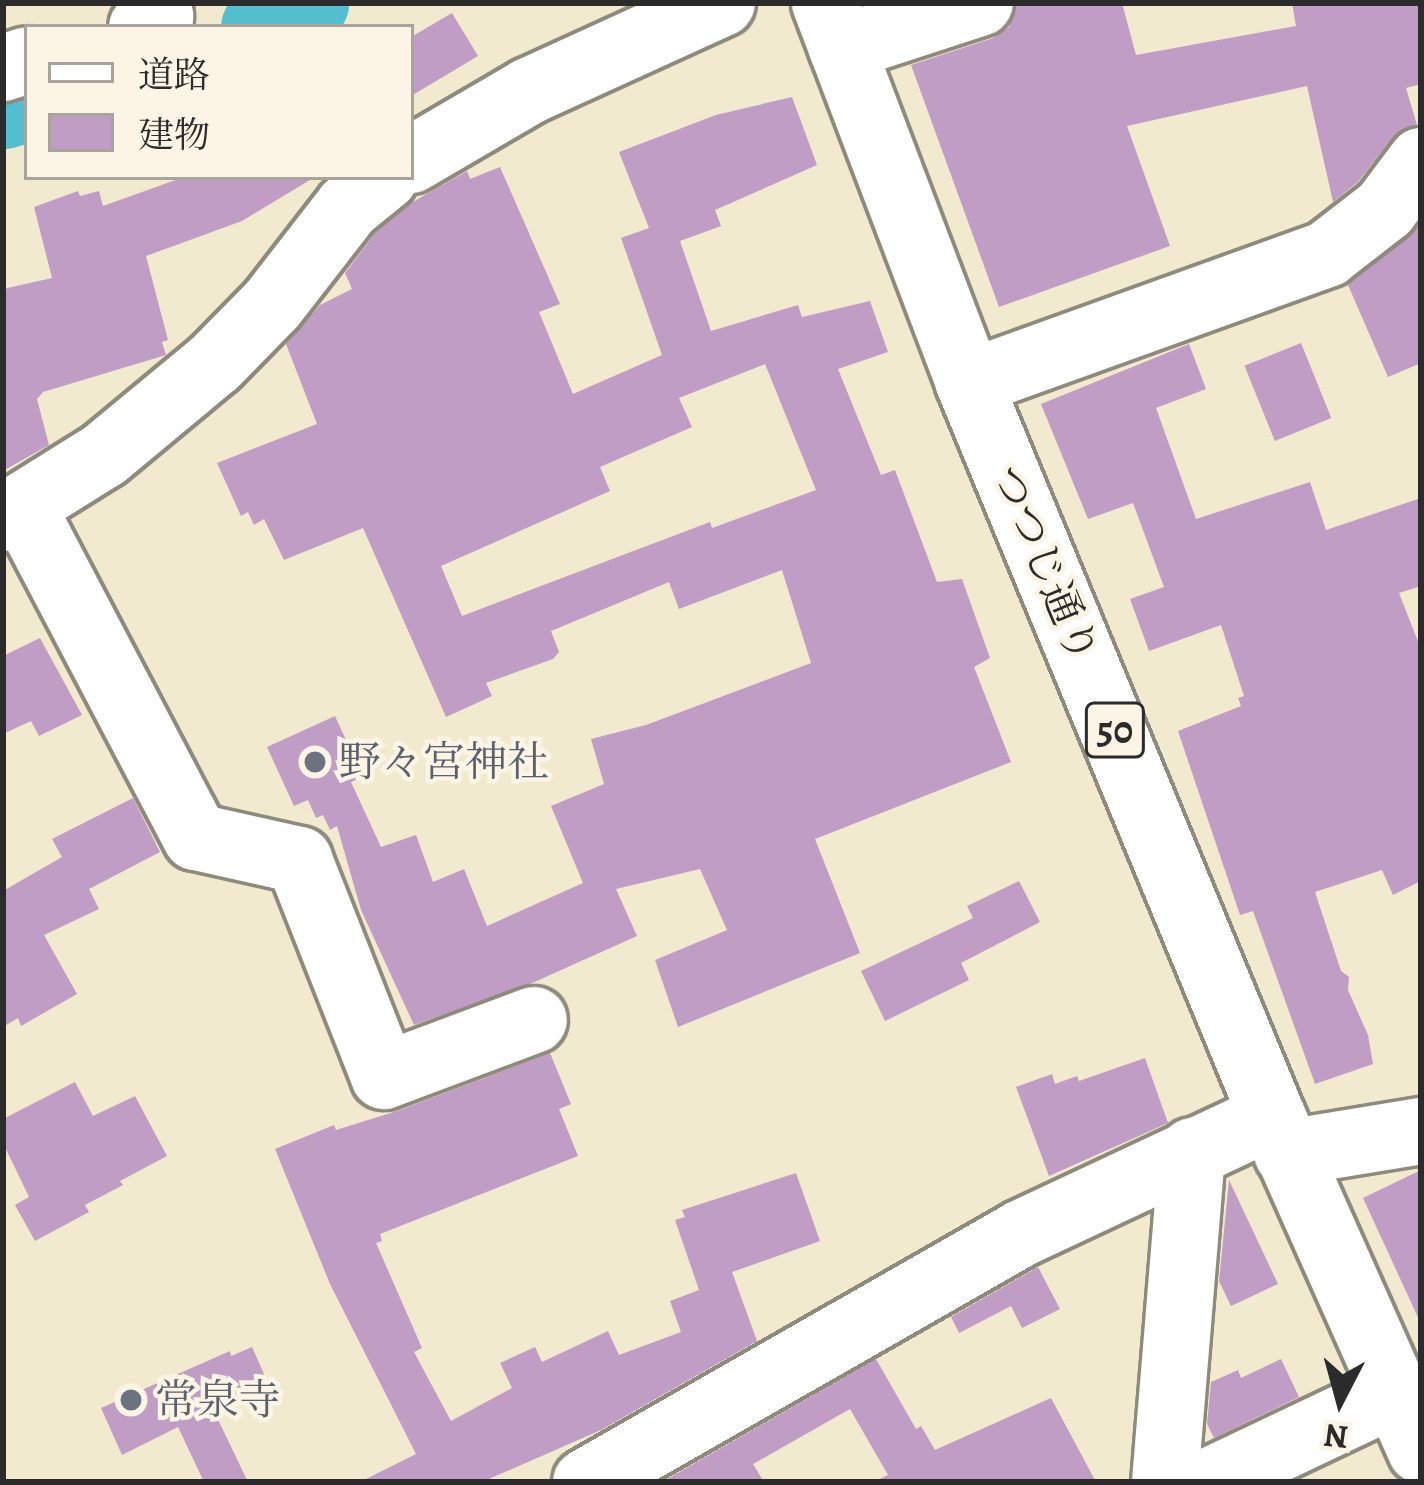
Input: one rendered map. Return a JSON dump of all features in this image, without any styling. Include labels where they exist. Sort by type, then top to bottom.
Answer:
[{"type":"street","points":[[414,158],[529,91],[722,3]]},
{"type":"street","points":[[834,26],[980,3]]},
{"type":"street","name":"つつじ通り","points":[[834,26],[969,383],[1280,1134],[1405,1392]]},
{"type":"street","points":[[969,383],[1327,254],[1385,208],[1421,161]]},
{"type":"street","points":[[381,180],[348,208],[272,305],[215,363],[138,429],[13,513],[196,837],[299,860],[384,1076],[534,1020]]},
{"type":"street","points":[[586,1482],[982,1255],[1192,1151],[1280,1134],[1421,1131]]},
{"type":"street","points":[[1165,1482],[1192,1151]]},
{"type":"street","points":[[1208,1482],[1405,1392]]},
{"type":"building","points":[[1016,3],[1122,3],[1136,55],[1296,26],[1292,3],[1421,3],[1421,84],[1406,88],[1417,125],[1392,138],[1358,182],[1333,202],[1307,86],[1127,126],[1170,246],[999,307],[911,65],[993,38],[1009,27]]},
{"type":"building","points":[[452,13],[478,56],[414,94],[414,35]]},
{"type":"building","points":[[792,97],[817,165],[715,210],[721,226],[680,241],[711,331],[798,305],[802,317],[870,301],[888,352],[838,369],[881,475],[895,470],[937,582],[962,579],[990,658],[974,667],[1011,762],[815,839],[860,953],[678,1027],[655,960],[727,930],[700,869],[616,889],[637,936],[530,984],[414,1025],[361,910],[337,826],[330,830],[323,815],[316,818],[308,800],[294,806],[267,747],[335,716],[363,777],[351,782],[381,847],[416,835],[433,882],[464,869],[487,926],[583,883],[551,806],[604,784],[591,739],[646,725],[811,663],[782,570],[679,609],[669,582],[551,631],[559,652],[553,659],[486,683],[492,696],[446,717],[363,528],[284,560],[264,519],[254,525],[248,512],[241,516],[217,463],[317,424],[286,344],[320,305],[352,289],[345,273],[375,233],[411,203],[467,171],[470,179],[500,167],[560,304],[539,312],[573,394],[662,355],[621,238],[649,228],[619,152],[716,115]],"holes":[[[765,364],[816,490],[712,528],[710,522],[462,616],[441,566],[610,491],[600,467],[692,427],[679,398]]]},
{"type":"building","points":[[176,180],[310,180],[242,221],[146,256],[168,340],[162,342],[166,355],[43,392],[37,399],[49,445],[3,471],[3,289],[52,278],[34,207],[78,191],[80,196],[99,191],[103,206]]},
{"type":"building","points":[[1421,224],[1421,363],[1388,377],[1348,285]]},
{"type":"building","points":[[1301,343],[1331,418],[1275,441],[1244,366]]},
{"type":"building","points":[[1189,344],[1206,389],[1156,408],[1196,519],[1310,482],[1326,530],[1421,498],[1421,586],[1399,593],[1421,649],[1421,881],[1393,895],[1382,870],[1315,892],[1341,971],[1349,977],[1348,990],[1368,1035],[1373,1064],[1315,1084],[1253,911],[1240,915],[1178,731],[1241,706],[1238,698],[1244,696],[1221,625],[1149,651],[1130,599],[1164,587],[1133,503],[1088,519],[1041,404]]},
{"type":"building","points":[[40,638],[82,715],[39,736],[31,721],[3,734],[3,656]]},
{"type":"building","points":[[133,798],[160,852],[89,889],[99,909],[44,935],[77,994],[21,1026],[18,1018],[3,1027],[3,891],[62,857],[52,839]]},
{"type":"building","points":[[1019,881],[1040,922],[961,963],[969,980],[885,1021],[861,971],[973,918],[967,906]]},
{"type":"building","points":[[550,1053],[571,1104],[559,1109],[578,1156],[380,1234],[382,1241],[376,1243],[422,1348],[414,1352],[451,1421],[512,1388],[500,1363],[535,1347],[542,1362],[608,1331],[619,1355],[681,1332],[670,1301],[699,1290],[675,1220],[685,1217],[682,1210],[796,1173],[820,1241],[732,1272],[757,1341],[601,1430],[482,1482],[360,1482],[416,1454],[330,1284],[275,1149],[334,1125],[336,1130],[397,1111]]},
{"type":"building","points":[[1145,1058],[1168,1123],[1049,1176],[1016,1087],[1052,1074],[1055,1084],[1077,1076],[1079,1081]]},
{"type":"building","points":[[75,1082],[93,1116],[135,1096],[167,1156],[85,1205],[89,1212],[35,1241],[15,1205],[29,1197],[3,1143],[3,1119]]},
{"type":"building","points":[[1421,1170],[1421,1324],[1363,1198]]},
{"type":"building","points":[[1229,1180],[1278,1284],[1231,1306],[1219,1281]]},
{"type":"building","points":[[1038,1267],[1060,1309],[1022,1328],[1011,1306],[959,1333],[951,1317]]},
{"type":"building","points":[[252,1347],[268,1383],[212,1407],[248,1482],[204,1482],[178,1427],[122,1455],[101,1408],[230,1351],[231,1356]]},
{"type":"building","points":[[876,1359],[916,1429],[921,1426],[935,1450],[1051,1398],[1096,1482],[873,1482],[888,1475],[850,1409],[753,1464],[764,1482],[662,1482]]},
{"type":"building","points":[[1281,1359],[1299,1397],[1214,1438],[1207,1424],[1211,1382],[1238,1370],[1241,1378]]},
{"type":"waterway","points":[[267,24],[308,3]]},
{"type":"waterway","points":[[3,108],[24,102]]},
{"type":"place","name":"野々宮神社","points":[[315,762]]},
{"type":"place","name":"常泉寺","points":[[131,1400]]}]
